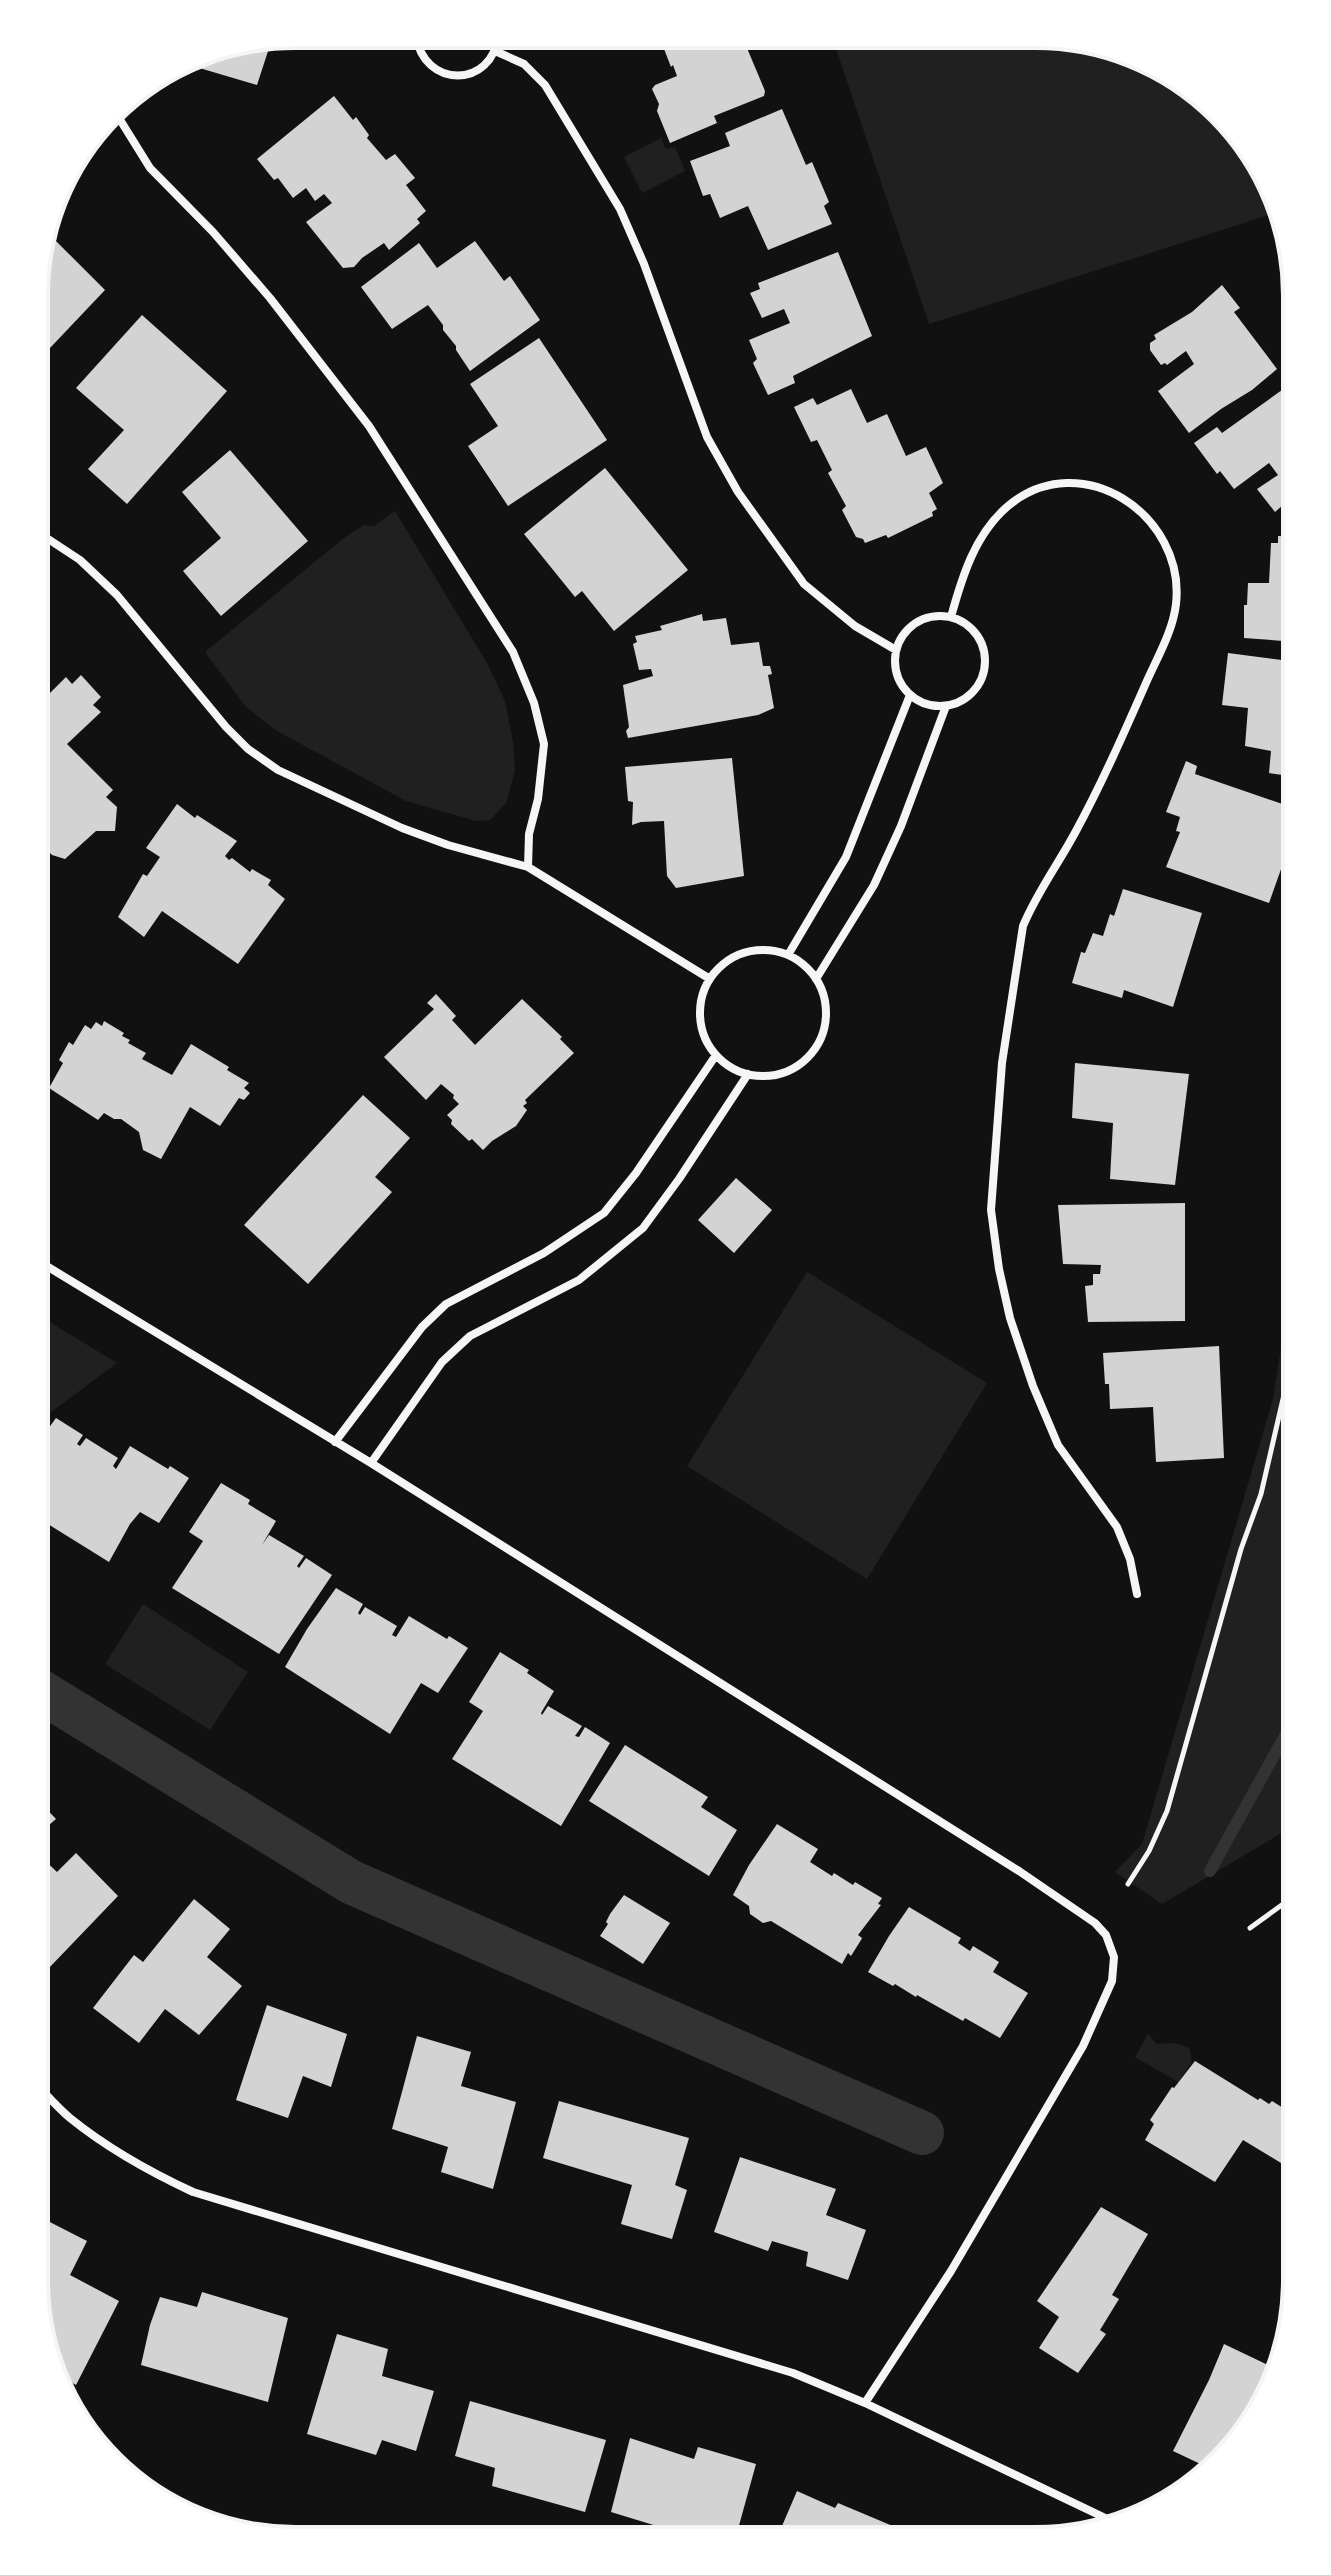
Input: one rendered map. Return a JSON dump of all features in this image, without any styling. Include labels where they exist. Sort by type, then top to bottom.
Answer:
[{"type":"street","points":[[419,49],[432,67],[455,76],[479,70],[495,51],[524,64],[545,85],[620,209],[644,264],[707,437],[738,492],[804,584],[855,626],[896,650]]},
{"type":"street","points":[[121,120],[150,168],[213,232],[270,298],[369,426],[513,652],[534,703],[544,744],[538,799],[529,834],[528,867]]},
{"type":"street","points":[[951,617],[961,579],[984,533],[1010,504],[1045,486],[1090,485],[1127,500],[1163,539],[1174,566],[1177,601],[1165,640],[1109,767],[1023,926],[1002,1063],[991,1210],[1010,1318],[1033,1386],[1058,1445],[1117,1527],[1130,1559],[1137,1594]]},
{"type":"street","points":[[48,539],[80,560],[117,595],[226,727],[278,770],[402,828],[448,845],[528,867],[710,979]]},
{"type":"street","points":[[951,617],[976,634],[985,664],[981,680],[973,692],[960,701],[946,706],[921,702],[910,695],[896,675],[896,650],[901,637],[911,626],[923,619],[951,617]]},
{"type":"street","points":[[788,955],[846,857],[910,695]]},
{"type":"street","points":[[816,979],[874,885],[901,826],[946,706]]},
{"type":"street","points":[[771,950],[788,955],[804,965],[816,979],[825,999],[825,1020],[820,1041],[807,1058],[790,1070],[769,1076],[748,1074],[730,1067],[716,1055],[705,1038],[700,1018],[702,997],[710,979],[721,965],[736,956],[771,950]]},
{"type":"street","points":[[335,1442],[422,1327],[446,1304],[544,1253],[604,1213],[636,1173],[716,1055]]},
{"type":"street","points":[[371,1463],[442,1362],[470,1336],[579,1280],[643,1228],[748,1074]]},
{"type":"street","points":[[48,1267],[371,1463],[1048,1890],[1095,1923],[1106,1935],[1114,1957],[1112,1981],[1083,2046],[951,2271],[865,2403]]},
{"type":"street","points":[[48,2096],[69,2117],[118,2151],[193,2192],[793,2373],[865,2403],[1103,2517]]},
{"type":"path","points":[[1128,1884],[1158,1831],[1179,1769],[1241,1549],[1261,1494],[1282,1401]]},
{"type":"path","points":[[1250,1928],[1282,1905]]},
{"type":"shaded area","points":[[836,48],[1036,48],[1068,50],[1115,61],[1145,73],[1199,109],[1222,132],[1241,158],[1258,186],[1270,215],[929,324]]},
{"type":"shaded area","points":[[661,138],[666,149],[675,147],[685,171],[642,193],[624,157]]},
{"type":"shaded area","points":[[395,511],[487,663],[505,701],[515,771],[506,803],[490,820],[476,821],[406,801],[277,731],[246,707],[205,652],[344,538],[364,525],[374,526]]},
{"type":"shaded area","points":[[807,1272],[987,1383],[867,1579],[687,1466]]},
{"type":"shaded area","points":[[48,1321],[117,1363],[48,1414]]},
{"type":"shaded area","points":[[1282,1337],[1282,1833],[1162,1904],[1115,1872],[1142,1844],[1273,1399]]},
{"type":"shaded area","points":[[143,1604],[248,1672],[210,1730],[105,1664]]},
{"type":"shaded area","points":[[1148,2034],[1157,2044],[1176,2043],[1189,2048],[1192,2062],[1178,2082],[1135,2057]]},
{"type":"building","points":[[664,48],[747,48],[765,91],[764,96],[714,116],[717,123],[670,143],[652,89],[677,76],[673,65],[671,67]]},
{"type":"building","points":[[268,50],[257,85],[198,68],[247,53]]},
{"type":"building","points":[[334,96],[353,120],[356,117],[369,135],[367,138],[386,160],[395,154],[415,178],[406,185],[426,211],[417,219],[420,223],[389,250],[384,243],[354,267],[343,268],[306,222],[332,203],[324,194],[315,201],[306,188],[293,198],[278,178],[274,180],[257,159]]},
{"type":"building","points":[[782,109],[806,165],[812,162],[829,202],[824,206],[832,224],[768,250],[748,206],[720,218],[710,194],[703,196],[690,161],[730,146],[725,133]]},
{"type":"building","points":[[58,230],[56,241],[105,290],[50,348],[50,263]]},
{"type":"building","points":[[475,241],[504,281],[510,276],[540,320],[470,371],[428,305],[392,329],[361,287],[419,243],[437,268]]},
{"type":"building","points":[[838,252],[872,336],[793,376],[795,383],[768,395],[753,363],[757,359],[749,340],[790,323],[784,309],[762,318],[750,293],[760,289],[758,283]]},
{"type":"building","points":[[1222,285],[1240,308],[1234,312],[1277,369],[1189,433],[1158,391],[1194,364],[1186,351],[1167,365],[1161,365],[1150,350],[1150,343],[1156,339],[1154,335],[1192,312]]},
{"type":"building","points":[[142,315],[227,391],[127,504],[88,469],[124,430],[76,388]]},
{"type":"building","points":[[539,338],[607,440],[508,506],[468,446],[498,426],[470,384]]},
{"type":"building","points":[[851,389],[867,423],[887,414],[906,456],[926,447],[943,483],[929,493],[937,509],[932,512],[933,516],[888,538],[886,535],[865,543],[856,537],[842,510],[846,506],[828,473],[832,470],[817,440],[811,442],[794,407],[813,398],[817,405]]},
{"type":"building","points":[[1283,389],[1283,505],[1275,512],[1257,489],[1278,475],[1269,463],[1234,489],[1220,471],[1217,474],[1194,443],[1217,427],[1222,433]]},
{"type":"building","points":[[230,450],[308,541],[221,616],[183,571],[221,538],[182,492]]},
{"type":"building","points":[[605,468],[688,570],[614,631],[582,591],[575,597],[524,534]]},
{"type":"building","points":[[1278,536],[1283,536],[1283,641],[1244,638],[1248,583],[1269,583],[1271,543],[1278,543]]},
{"type":"building","points":[[702,614],[703,621],[726,618],[731,645],[759,642],[763,666],[770,666],[772,674],[768,675],[774,708],[758,715],[628,738],[623,685],[653,676],[651,669],[639,670],[633,644],[637,642],[635,636],[662,630],[660,626]]},
{"type":"building","points":[[1228,653],[1283,660],[1283,775],[1269,773],[1271,751],[1245,746],[1248,708],[1222,705]]},
{"type":"building","points":[[81,675],[101,697],[93,705],[101,712],[67,744],[113,790],[106,797],[117,807],[115,831],[96,831],[65,859],[48,851],[48,695],[66,677],[72,684]]},
{"type":"building","points":[[732,758],[744,876],[676,888],[667,876],[664,821],[632,825],[633,802],[628,801],[625,767]]},
{"type":"building","points":[[1186,761],[1197,766],[1195,774],[1283,804],[1283,864],[1269,903],[1166,867],[1180,832],[1176,831],[1180,817],[1166,812]]},
{"type":"building","points":[[177,804],[195,818],[197,815],[237,841],[225,856],[250,872],[252,869],[271,880],[268,885],[285,899],[238,964],[162,911],[144,937],[118,917],[143,874],[147,876],[160,857],[146,848]]},
{"type":"building","points":[[1123,889],[1202,913],[1173,1007],[1124,990],[1122,998],[1072,983],[1081,952],[1085,953],[1093,933],[1103,936]]},
{"type":"building","points":[[436,994],[456,1016],[452,1020],[475,1045],[522,999],[562,1037],[560,1039],[574,1053],[525,1100],[527,1103],[523,1106],[527,1110],[516,1126],[483,1150],[451,1124],[452,1120],[447,1115],[459,1104],[454,1095],[441,1084],[426,1100],[384,1057],[434,1009],[427,1003]]},
{"type":"building","points":[[104,1021],[124,1033],[122,1036],[130,1040],[128,1043],[146,1053],[142,1059],[172,1075],[191,1044],[249,1083],[244,1088],[250,1093],[244,1100],[239,1098],[220,1126],[190,1107],[161,1159],[143,1150],[139,1132],[121,1119],[104,1113],[98,1120],[49,1088],[63,1063],[59,1060],[69,1042],[73,1045],[85,1025],[91,1029],[96,1022],[102,1026]]},
{"type":"building","points":[[1075,1063],[1189,1074],[1175,1185],[1110,1179],[1113,1123],[1072,1118]]},
{"type":"building","points":[[363,1095],[410,1138],[375,1177],[392,1192],[308,1284],[244,1225]]},
{"type":"building","points":[[736,1178],[772,1210],[734,1253],[698,1220]]},
{"type":"building","points":[[1185,1203],[1185,1321],[1088,1322],[1085,1286],[1093,1285],[1093,1274],[1100,1274],[1101,1265],[1063,1264],[1058,1205]]},
{"type":"building","points":[[1219,1346],[1224,1458],[1156,1462],[1153,1407],[1110,1409],[1103,1353]]},
{"type":"building","points":[[56,1418],[83,1435],[77,1444],[80,1446],[86,1438],[118,1458],[113,1466],[116,1469],[130,1446],[189,1478],[159,1523],[140,1512],[109,1562],[48,1524],[48,1429]]},
{"type":"building","points":[[221,1483],[250,1500],[248,1504],[276,1521],[262,1545],[269,1535],[304,1556],[297,1566],[299,1568],[306,1558],[332,1575],[279,1654],[172,1588],[203,1541],[189,1532]]},
{"type":"building","points":[[336,1588],[363,1604],[358,1613],[360,1615],[365,1607],[397,1626],[392,1635],[396,1637],[409,1616],[468,1648],[438,1693],[421,1683],[390,1734],[285,1667]]},
{"type":"building","points":[[500,1652],[554,1691],[542,1715],[548,1706],[582,1726],[575,1736],[579,1737],[585,1727],[610,1743],[561,1826],[452,1759],[483,1711],[469,1702]]},
{"type":"building","points":[[625,1745],[708,1797],[701,1807],[737,1830],[709,1876],[589,1801]]},
{"type":"building","points":[[48,1811],[56,1819],[48,1826]]},
{"type":"building","points":[[777,1824],[818,1849],[810,1862],[832,1876],[834,1873],[853,1885],[855,1882],[882,1898],[878,1904],[881,1905],[858,1935],[861,1940],[842,1964],[771,1921],[763,1923],[750,1914],[749,1906],[733,1895]]},
{"type":"building","points":[[76,1853],[118,1896],[48,1969],[48,1863],[57,1872]]},
{"type":"building","points":[[624,1895],[670,1923],[643,1964],[600,1936],[610,1914]]},
{"type":"building","points":[[194,1899],[230,1929],[207,1957],[242,1986],[199,2035],[165,2009],[139,2043],[93,2008],[134,1955],[143,1962]]},
{"type":"building","points":[[909,1907],[961,1938],[958,1943],[970,1951],[973,1946],[999,1962],[993,1972],[1028,1993],[1000,2038],[868,1972]]},
{"type":"building","points":[[267,2005],[347,2034],[331,2087],[303,2076],[288,2118],[236,2100]]},
{"type":"building","points":[[417,2036],[471,2052],[461,2086],[516,2102],[493,2189],[441,2172],[448,2147],[392,2129]]},
{"type":"building","points":[[1195,2061],[1258,2100],[1260,2098],[1269,2104],[1272,2101],[1282,2107],[1281,2163],[1243,2140],[1215,2182],[1145,2140],[1154,2124],[1150,2120]]},
{"type":"building","points":[[559,2101],[689,2138],[675,2185],[687,2190],[672,2239],[621,2224],[632,2185],[543,2158]]},
{"type":"building","points":[[740,2157],[836,2189],[826,2215],[866,2230],[848,2280],[806,2266],[808,2252],[772,2241],[768,2251],[714,2232]]},
{"type":"building","points":[[1101,2207],[1148,2234],[1112,2295],[1119,2299],[1100,2330],[1106,2334],[1078,2373],[1039,2348],[1059,2317],[1037,2301]]},
{"type":"building","points":[[48,2221],[87,2241],[70,2275],[119,2301],[76,2385],[70,2382],[61,2359],[50,2312]]},
{"type":"building","points":[[202,2292],[288,2318],[268,2402],[141,2365],[160,2297],[197,2307]]},
{"type":"building","points":[[337,2334],[388,2349],[382,2376],[434,2391],[416,2451],[382,2440],[376,2455],[307,2434]]},
{"type":"building","points":[[1224,2344],[1268,2365],[1250,2404],[1232,2430],[1200,2464],[1173,2451]]},
{"type":"building","points":[[470,2401],[606,2440],[585,2512],[492,2486],[495,2468],[455,2456]]},
{"type":"building","points":[[630,2438],[694,2459],[698,2447],[756,2464],[739,2527],[660,2527],[611,2512]]},
{"type":"building","points":[[797,2491],[835,2508],[838,2503],[895,2527],[782,2527]]},
{"type":"waterway","points":[[48,1696],[351,1882],[922,2133]]},
{"type":"waterway","points":[[1210,1871],[1282,1741]]}]
